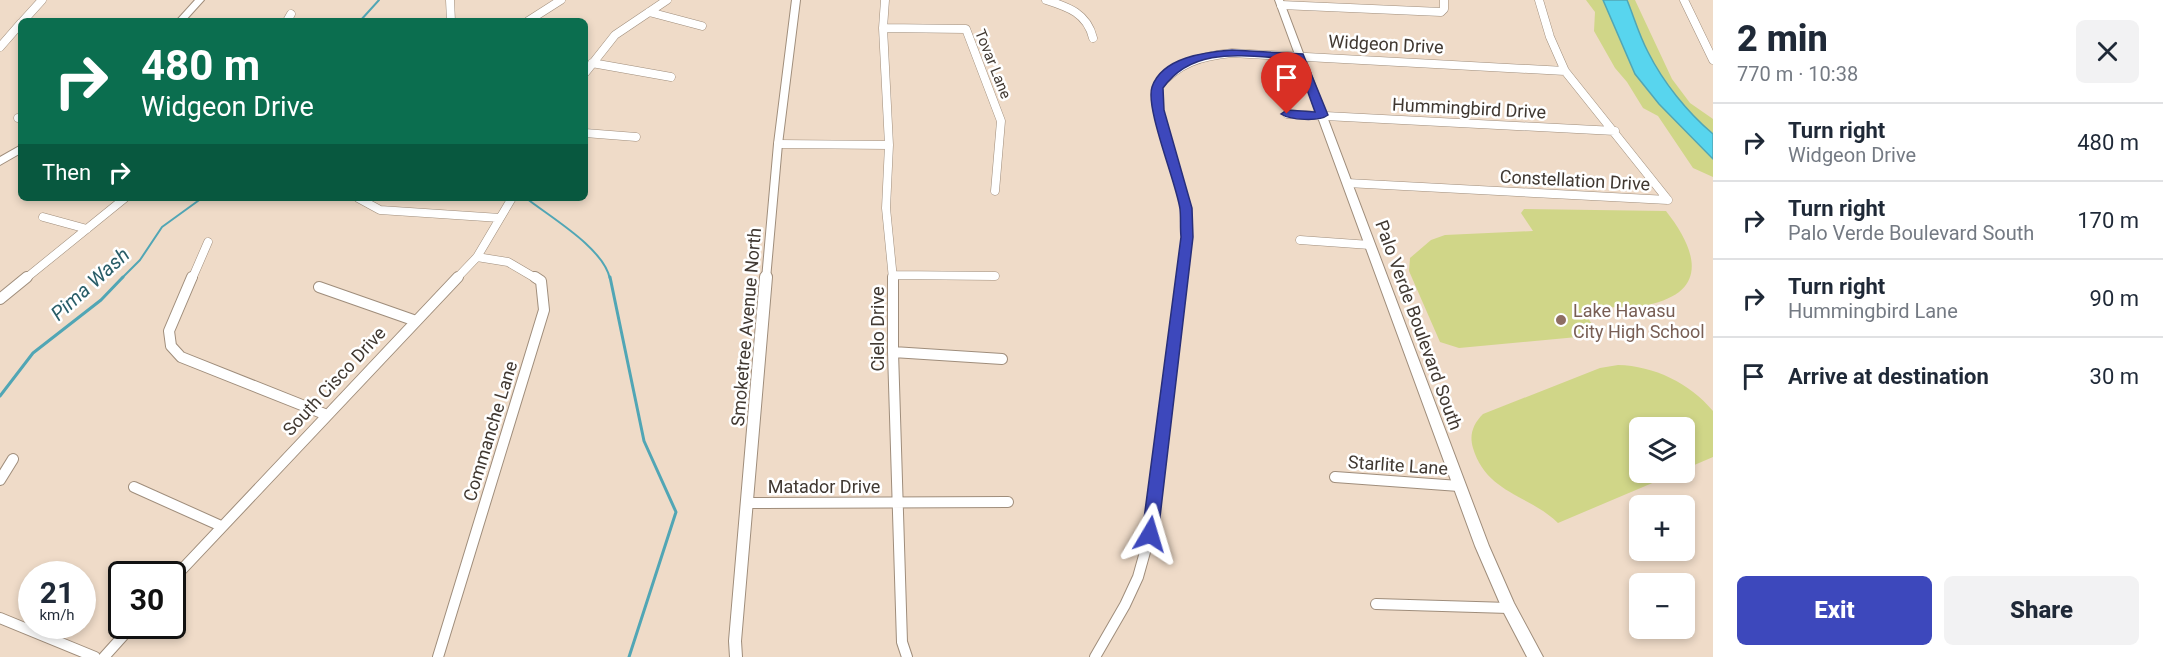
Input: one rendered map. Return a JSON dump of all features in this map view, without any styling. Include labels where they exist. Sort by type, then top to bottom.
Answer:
[{"type":"main road","points":[[183,18],[200,0]]},
{"type":"main road","name":"Palo Verde Boulevard South","points":[[1280,2],[1460,486],[1509,608],[1535,657]]},
{"type":"main road","points":[[0,162],[18,150]]},
{"type":"street","points":[[26,18],[42,0]]},
{"type":"street","points":[[450,0],[451,18]]},
{"type":"street","points":[[533,18],[561,0]]},
{"type":"street","points":[[588,69],[615,35],[667,0]]},
{"type":"street","name":"Smoketree Avenue North","points":[[736,657],[735,641],[778,144],[796,0]]},
{"type":"street","name":"Cielo Drive","points":[[885,0],[883,28],[889,146],[886,208],[893,275],[893,352],[900,503],[902,642],[907,657]]},
{"type":"street","points":[[1046,0],[1082,15],[1089,22],[1093,38]]},
{"type":"street","points":[[1363,0],[1366,8]]},
{"type":"street","points":[[1280,2],[1441,12],[1444,9],[1444,0]]},
{"type":"street","name":"Constellation Drive","points":[[1347,183],[1668,200],[1565,71],[1550,37],[1539,0]]},
{"type":"street","points":[[1684,0],[1713,60]]},
{"type":"street","points":[[649,12],[702,26]]},
{"type":"street","points":[[289,18],[291,14]]},
{"type":"street","points":[[0,47],[18,27]]},
{"type":"street","name":"Tovar Lane","points":[[883,28],[966,29],[1001,121],[995,191]]},
{"type":"street","name":"Widgeon Drive","points":[[1095,657],[1125,605],[1138,577],[1150,534],[1187,237],[1186,208],[1159,110],[1157,88],[1168,73],[1184,62],[1205,55],[1232,53],[1565,71]]},
{"type":"street","points":[[592,63],[671,78]]},
{"type":"street","name":"Hummingbird Drive","points":[[1287,114],[1615,131]]},
{"type":"street","points":[[588,133],[636,137]]},
{"type":"street","points":[[778,144],[889,146]]},
{"type":"street","points":[[0,299],[121,201]]},
{"type":"street","points":[[364,201],[380,210],[500,218]]},
{"type":"street","name":"South Cisco Drive","points":[[186,565],[477,257],[510,201]]},
{"type":"street","points":[[43,217],[87,229]]},
{"type":"street","points":[[1300,240],[1370,245]]},
{"type":"street","points":[[208,242],[169,331],[171,346],[181,357],[327,415]]},
{"type":"street","name":"Commanche Lane","points":[[438,657],[544,310],[541,281],[508,262],[477,257]]},
{"type":"street","points":[[893,275],[995,276]]},
{"type":"street","points":[[319,287],[416,321]]},
{"type":"street","points":[[893,352],[1002,359]]},
{"type":"street","points":[[0,480],[13,459]]},
{"type":"street","name":"Starlite Lane","points":[[1335,477],[1460,486]]},
{"type":"street","points":[[134,487],[221,526]]},
{"type":"street","name":"Matador Drive","points":[[748,503],[1008,502]]},
{"type":"street","points":[[1377,604],[1509,608]]},
{"type":"street","points":[[0,618],[95,657]]},
{"type":"street","points":[[104,657],[120,639]]},
{"type":"green space","points":[[1586,0],[1635,0],[1672,79],[1690,103],[1713,119],[1713,177],[1693,168],[1658,116],[1643,108],[1627,82],[1615,68],[1594,31],[1595,12]]},
{"type":"green space","points":[[1524,209],[1666,211],[1685,240],[1690,254],[1692,267],[1689,280],[1681,290],[1667,299],[1647,305],[1582,308],[1593,326],[1588,336],[1459,348],[1440,342],[1409,271],[1410,258],[1431,240],[1445,235],[1533,231],[1521,213]]},
{"type":"green space","points":[[1618,365],[1645,369],[1670,378],[1694,392],[1713,411],[1713,457],[1695,465],[1695,417],[1629,417],[1629,483],[1652,483],[1558,523],[1488,475],[1479,463],[1473,448],[1471,439],[1474,426],[1483,414],[1600,368]]},
{"type":"water","points":[[1603,0],[1627,0],[1645,46],[1668,85],[1713,134],[1713,159],[1659,104],[1635,74]]},
{"type":"waterway","name":"Pima Wash","points":[[363,18],[379,0]]},
{"type":"waterway","name":"Pima Wash","points":[[123,277],[140,260],[162,227],[198,201]]},
{"type":"waterway","points":[[530,201],[587,245],[606,267],[610,279]]},
{"type":"waterway","name":"Pima Wash","points":[[0,396],[33,353],[101,300],[123,277]]},
{"type":"waterway","points":[[610,277],[644,441],[676,512],[629,657]]},
{"type":"place","name":"Lake Havasu City High School","points":[[1561,320]]},
{"type":"route","points":[[1150,534],[1187,237],[1186,208],[1159,110],[1157,88],[1168,73],[1184,62],[1205,55],[1232,53],[1300,56],[1322,115],[1287,114]]}]
